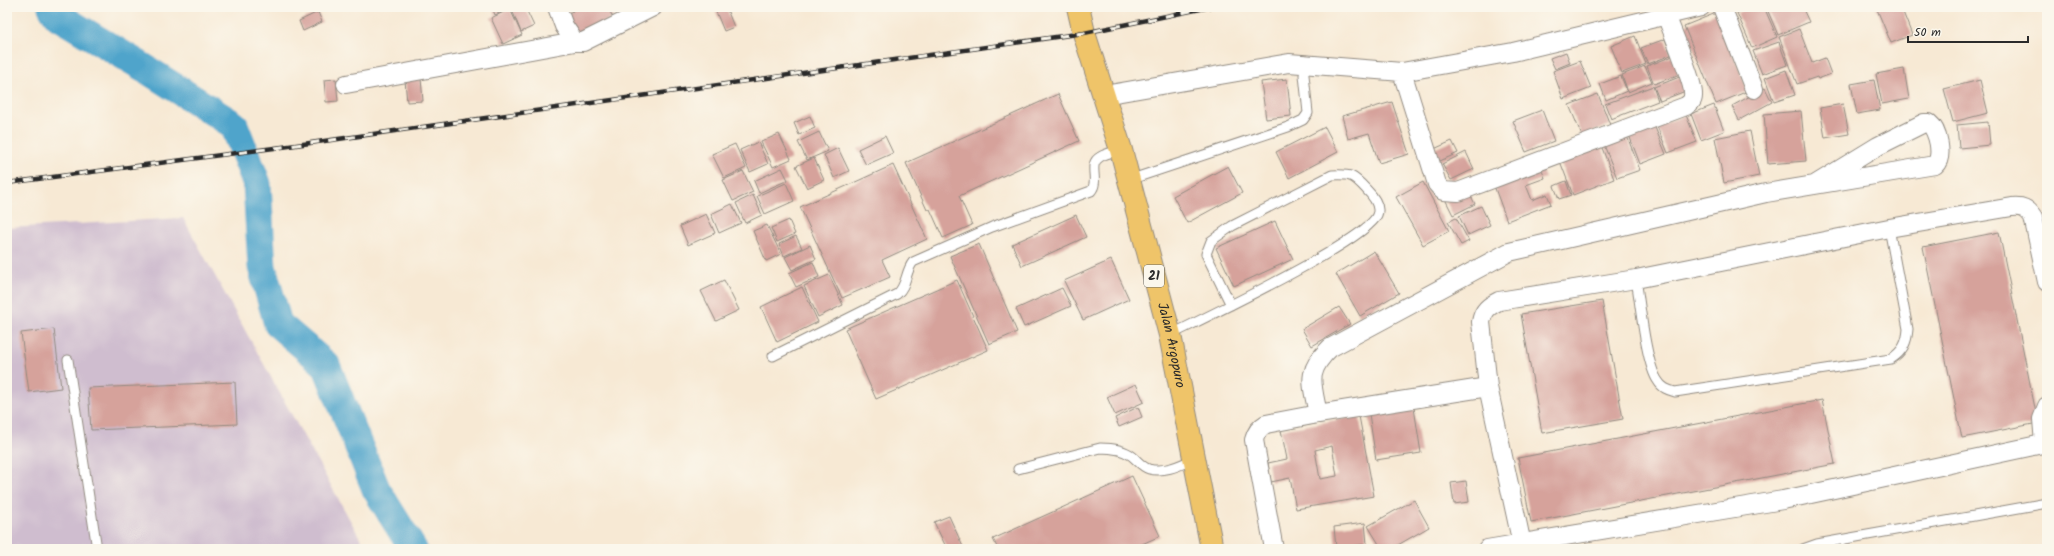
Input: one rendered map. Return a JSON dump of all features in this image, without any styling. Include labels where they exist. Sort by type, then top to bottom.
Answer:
[{"type":"highway","name":"Jalan Argopuro","points":[[1078,7],[1084,33],[1121,150],[1170,335],[1212,549]]},
{"type":"street","points":[[557,7],[564,26],[574,42]]},
{"type":"street","points":[[346,84],[574,42],[583,42],[653,7]]},
{"type":"street","points":[[1104,95],[1290,63],[1402,72],[1513,52],[1701,7]]},
{"type":"street","points":[[1722,7],[1754,90]]},
{"type":"street","points":[[1402,72],[1437,184],[1443,192],[1458,192],[1686,106],[1692,101],[1694,94],[1690,80],[1666,15]]},
{"type":"street","points":[[1318,414],[1311,375],[1320,358],[1330,348],[1509,252],[1766,193],[1816,184],[1878,176],[1935,165],[1939,160],[1939,153],[1935,131],[1929,123],[1924,123],[1878,146],[1816,184]]},
{"type":"street","points":[[1522,546],[1488,387],[1481,322],[1483,313],[1499,300],[1636,279],[1889,228],[2021,206],[2028,210],[2033,217],[2047,282]]},
{"type":"street","points":[[1274,549],[1254,440],[1255,433],[1260,428],[1266,424],[1318,414],[1488,387]]},
{"type":"street","points":[[1487,549],[1522,546],[1783,500],[2046,443],[2042,419],[2047,406]]},
{"type":"lane","points":[[1129,180],[1303,120],[1308,113],[1304,75]]},
{"type":"lane","points":[[773,356],[897,294],[903,287],[909,267],[913,262],[992,227],[1091,191],[1095,184],[1093,164],[1095,160],[1121,150]]},
{"type":"lane","points":[[1170,335],[1231,305],[1306,265],[1369,227],[1378,215],[1378,207],[1374,198],[1354,176],[1348,174],[1332,175],[1232,226],[1211,240],[1206,254],[1231,305]]},
{"type":"lane","points":[[1636,279],[1651,366],[1657,381],[1666,389],[1676,392],[1891,358],[1900,353],[1907,341],[1908,328],[1889,228]]},
{"type":"lane","points":[[68,360],[97,549]]},
{"type":"lane","points":[[1018,469],[1100,448],[1112,448],[1123,451],[1131,455],[1141,465],[1154,470],[1170,469],[1194,459]]},
{"type":"lane","points":[[1802,549],[1817,544],[2047,503]]},
{"type":"shaded area","points":[[183,218],[366,549],[7,549],[7,228]]},
{"type":"building","points":[[492,7],[512,7],[495,15]]},
{"type":"building","points":[[519,7],[525,7],[534,26],[521,32],[512,10]]},
{"type":"building","points":[[572,7],[608,7],[613,18],[575,35],[565,14],[573,11]]},
{"type":"building","points":[[714,7],[726,7],[734,27],[724,31]]},
{"type":"building","points":[[1751,7],[1764,7],[1777,37],[1752,48],[1737,13]]},
{"type":"building","points":[[1771,7],[1802,7],[1809,22],[1778,35],[1767,9]]},
{"type":"building","points":[[1876,7],[1901,7],[1912,35],[1891,43]]},
{"type":"building","points":[[510,9],[522,35],[503,44],[491,18]]},
{"type":"building","points":[[318,12],[322,22],[303,31],[299,21]]},
{"type":"building","points":[[1716,13],[1748,91],[1716,104],[1684,26]]},
{"type":"building","points":[[1799,29],[1812,63],[1825,58],[1831,74],[1797,84],[1779,37]]},
{"type":"building","points":[[1635,36],[1646,64],[1622,73],[1611,46]]},
{"type":"building","points":[[1665,39],[1671,55],[1648,64],[1641,48]]},
{"type":"building","points":[[1779,42],[1787,65],[1762,74],[1753,51]]},
{"type":"building","points":[[1566,52],[1570,63],[1555,69],[1550,58]]},
{"type":"building","points":[[1673,56],[1680,74],[1654,84],[1647,66]]},
{"type":"building","points":[[1580,61],[1591,88],[1563,99],[1553,71]]},
{"type":"building","points":[[1645,66],[1652,82],[1628,92],[1622,75]]},
{"type":"building","points":[[1904,69],[1909,99],[1882,104],[1876,74]]},
{"type":"building","points":[[1786,70],[1795,95],[1774,102],[1765,78]]},
{"type":"building","points":[[1621,76],[1627,91],[1606,100],[1600,84]]},
{"type":"building","points":[[1682,76],[1688,90],[1660,101],[1654,87]]},
{"type":"building","points":[[336,79],[338,101],[326,102],[324,80]]},
{"type":"building","points":[[421,79],[423,101],[407,102],[405,80]]},
{"type":"building","points":[[1287,79],[1291,116],[1266,119],[1261,82]]},
{"type":"building","points":[[1874,80],[1880,110],[1857,114],[1851,84]]},
{"type":"building","points":[[1980,80],[1988,113],[1953,122],[1944,89]]},
{"type":"building","points":[[1653,86],[1658,101],[1611,119],[1605,104]]},
{"type":"building","points":[[1765,88],[1772,102],[1739,120],[1732,106]]},
{"type":"building","points":[[1058,94],[1079,141],[959,196],[972,225],[943,238],[930,209],[927,210],[906,163]]},
{"type":"building","points":[[1598,94],[1610,125],[1582,136],[1569,105]]},
{"type":"building","points":[[1392,102],[1409,154],[1379,163],[1369,133],[1348,139],[1342,116]]},
{"type":"building","points":[[1843,104],[1849,134],[1825,138],[1820,108]]},
{"type":"building","points":[[1714,105],[1724,131],[1701,140],[1691,114]]},
{"type":"building","points":[[1542,110],[1554,141],[1526,152],[1513,121]]},
{"type":"building","points":[[1801,111],[1806,161],[1768,164],[1764,114]]},
{"type":"building","points":[[1686,115],[1697,142],[1668,153],[1657,126]]},
{"type":"building","points":[[810,116],[815,128],[799,135],[794,123]]},
{"type":"building","points":[[1988,122],[1990,145],[1959,148],[1957,125]]},
{"type":"building","points":[[1654,125],[1666,154],[1640,164],[1629,135]]},
{"type":"building","points":[[1325,127],[1338,152],[1289,178],[1276,152]]},
{"type":"building","points":[[1750,131],[1759,176],[1724,183],[1715,138]]},
{"type":"building","points":[[819,132],[828,151],[807,160],[798,142]]},
{"type":"building","points":[[779,134],[791,159],[773,167],[761,142]]},
{"type":"building","points":[[885,136],[893,153],[866,165],[858,149]]},
{"type":"building","points":[[1627,136],[1640,170],[1617,178],[1604,145]]},
{"type":"building","points":[[1599,140],[1614,179],[1573,195],[1558,156]]},
{"type":"building","points":[[1452,141],[1458,153],[1440,161],[1434,149]]},
{"type":"building","points":[[758,142],[768,164],[750,172],[740,150]]},
{"type":"building","points":[[735,144],[746,168],[724,178],[712,154]]},
{"type":"building","points":[[838,148],[849,171],[834,178],[824,155]]},
{"type":"building","points":[[1466,152],[1474,169],[1451,180],[1442,164]]},
{"type":"building","points":[[814,158],[824,180],[807,188],[796,166]]},
{"type":"building","points":[[893,165],[927,239],[882,260],[890,277],[842,298],[800,207]]},
{"type":"building","points":[[1228,166],[1242,193],[1187,223],[1173,196]]},
{"type":"building","points":[[1540,166],[1545,178],[1526,185],[1532,200],[1547,194],[1551,204],[1507,221],[1493,183]]},
{"type":"building","points":[[782,168],[788,180],[759,193],[754,181]]},
{"type":"building","points":[[743,171],[753,192],[733,201],[723,180]]},
{"type":"building","points":[[1566,181],[1571,195],[1559,199],[1554,186]]},
{"type":"building","points":[[1423,182],[1449,231],[1423,245],[1396,197]]},
{"type":"building","points":[[786,183],[794,201],[765,214],[757,196]]},
{"type":"building","points":[[1468,190],[1475,204],[1453,215],[1446,201]]},
{"type":"building","points":[[753,195],[762,215],[745,223],[736,203]]},
{"type":"building","points":[[732,204],[741,223],[719,233],[711,214]]},
{"type":"building","points":[[1481,206],[1490,225],[1468,235],[1459,216]]},
{"type":"building","points":[[706,214],[715,233],[688,245],[680,226]]},
{"type":"building","points":[[1076,215],[1086,237],[1022,266],[1012,244]]},
{"type":"building","points":[[1456,218],[1469,241],[1461,245],[1448,222]]},
{"type":"building","points":[[789,220],[795,234],[777,242],[771,228]]},
{"type":"building","points":[[1275,221],[1293,259],[1234,286],[1216,248]]},
{"type":"building","points":[[767,225],[781,254],[766,261],[753,231]]},
{"type":"building","points":[[1999,232],[2038,423],[1962,438],[1923,247]]},
{"type":"building","points":[[796,236],[802,248],[784,256],[779,244]]},
{"type":"building","points":[[979,244],[1017,332],[989,344],[950,256]]},
{"type":"building","points":[[810,245],[816,259],[792,270],[785,257]]},
{"type":"building","points":[[1374,251],[1399,293],[1360,316],[1336,274]]},
{"type":"building","points":[[1111,260],[1129,299],[1083,320],[1064,281]]},
{"type":"building","points":[[813,262],[819,277],[796,287],[789,273]]},
{"type":"building","points":[[829,275],[843,305],[818,317],[804,286]]},
{"type":"building","points":[[724,280],[739,310],[716,321],[701,291]]},
{"type":"building","points":[[957,280],[988,350],[876,399],[845,329]]},
{"type":"building","points":[[802,287],[818,322],[777,342],[761,307]]},
{"type":"building","points":[[1062,288],[1071,306],[1024,327],[1016,309]]},
{"type":"building","points":[[1602,301],[1623,419],[1542,433],[1521,314]]},
{"type":"building","points":[[1339,307],[1350,324],[1312,346],[1302,329]]},
{"type":"building","points":[[54,329],[61,388],[29,392],[21,333]]},
{"type":"building","points":[[235,382],[237,424],[91,430],[88,388]]},
{"type":"building","points":[[1136,384],[1144,402],[1115,415],[1107,397]]},
{"type":"building","points":[[1822,400],[1835,464],[1531,522],[1518,458]]},
{"type":"building","points":[[1138,407],[1142,417],[1119,427],[1115,418]]},
{"type":"building","points":[[1414,408],[1421,453],[1376,460],[1369,414]]},
{"type":"building","points":[[1359,416],[1374,496],[1296,509],[1290,478],[1271,482],[1268,463],[1287,459],[1281,430]],"holes":[[[1332,446],[1337,476],[1320,479],[1315,450]]]},
{"type":"building","points":[[1132,476],[1160,536],[1131,549],[998,549],[993,539]]},
{"type":"building","points":[[1466,481],[1469,502],[1454,504],[1451,483]]},
{"type":"building","points":[[1414,500],[1429,527],[1391,549],[1382,549],[1368,526]]},
{"type":"building","points":[[949,516],[964,549],[947,549],[934,522]]},
{"type":"building","points":[[1365,523],[1367,544],[1336,548],[1334,527]]},
{"type":"waterway","points":[[52,7],[58,16],[138,64],[234,125],[257,184],[262,267],[278,324],[326,365],[376,489],[413,549]]},
{"type":"railway","points":[[7,183],[282,147],[1084,33],[1210,7]]}]
